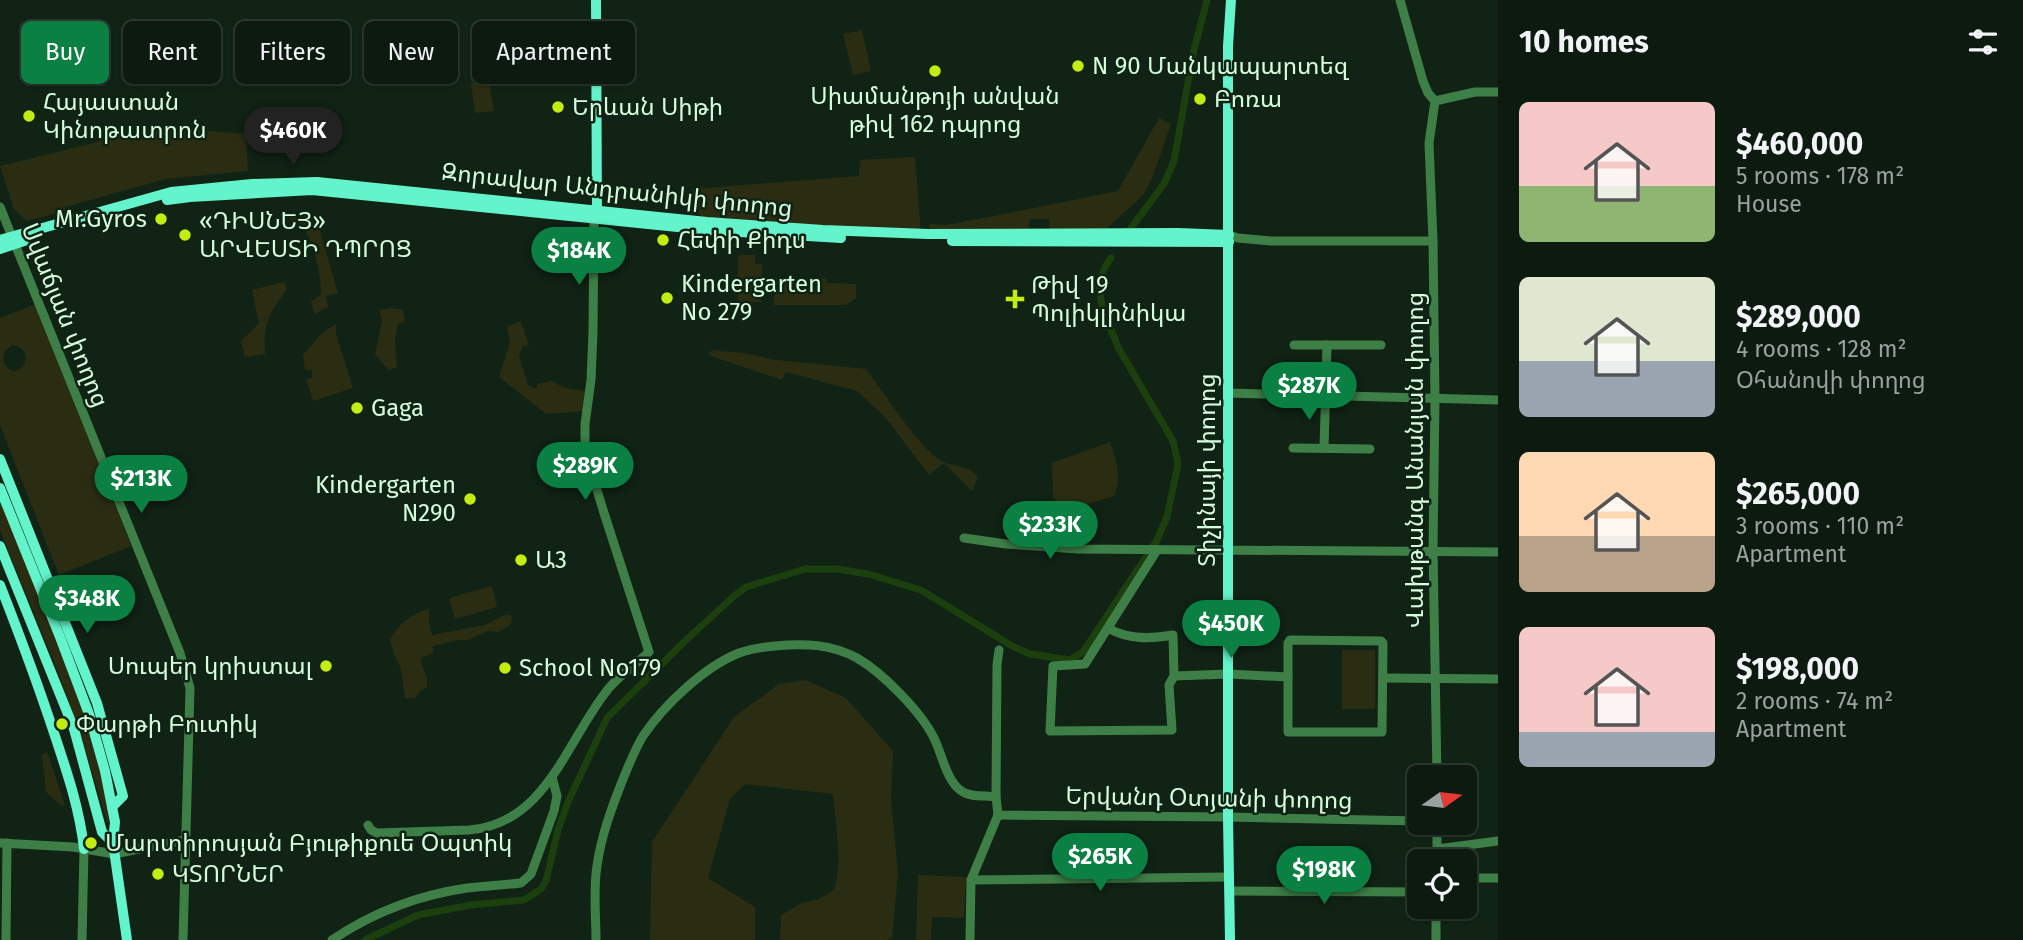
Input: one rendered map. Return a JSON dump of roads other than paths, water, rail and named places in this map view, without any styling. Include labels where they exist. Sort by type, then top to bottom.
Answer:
[{"type":"main road","points":[[594,0],[595,215]]},
{"type":"main road","name":"Տիչինայի փողոց","points":[[1230,940],[1228,393],[1232,238],[1228,46],[1231,0]]},
{"type":"main road","name":"Զորավար Անդրանիկի փողոց","points":[[0,240],[13,240],[173,199],[312,190],[769,230],[823,230],[928,237],[1178,233],[1232,238]]},
{"type":"main road","name":"Զորավար Անդրանիկի փողոց","points":[[0,249],[13,240]]},
{"type":"main road","points":[[0,459],[97,703],[123,796],[112,807]]},
{"type":"main road","points":[[0,488],[89,714],[105,771],[115,822],[113,848],[127,940]]},
{"type":"main road","points":[[0,546],[74,729],[102,832],[113,848]]},
{"type":"main road","points":[[0,585],[39,685],[69,776],[80,818],[84,849]]},
{"type":"street","points":[[1400,0],[1423,81],[1428,93],[1436,101],[1475,92],[1498,92]]},
{"type":"street","name":"Վախթանգ Անանյան փողոց","points":[[1436,101],[1429,143],[1433,241],[1433,550],[1437,765]]},
{"type":"street","name":"Սվաճյան փողոց","points":[[0,207],[180,653],[190,688],[183,940]]},
{"type":"street","points":[[368,824],[371,830],[377,833],[481,829],[501,822],[524,808],[552,777],[610,686],[649,652],[596,488],[586,446],[585,424],[591,380],[595,215]]},
{"type":"street","points":[[1232,238],[1271,241],[1433,241]]},
{"type":"street","points":[[1294,345],[1381,345]]},
{"type":"street","points":[[1324,448],[1327,345]]},
{"type":"street","points":[[1228,393],[1498,400]]},
{"type":"street","points":[[1293,448],[1370,449]]},
{"type":"street","points":[[964,538],[1078,549],[1498,552]]},
{"type":"street","points":[[1108,628],[1120,635],[1142,638],[1173,635],[1174,676],[1169,685],[1172,730],[1050,731],[1053,666],[1085,664],[1157,550]]},
{"type":"street","points":[[1290,640],[1381,641],[1382,678],[1382,732],[1291,733],[1287,729],[1290,640]]},
{"type":"street","points":[[596,940],[596,870],[599,853],[610,812],[642,738],[658,715],[679,694],[721,662],[739,653],[755,648],[804,644],[840,650],[859,659],[878,673],[926,724],[953,782],[961,791],[970,795],[996,796]]},
{"type":"street","points":[[970,940],[971,880],[998,815],[996,796],[999,650]]},
{"type":"street","points":[[1174,676],[1229,674],[1287,677]]},
{"type":"street","points":[[1382,678],[1498,679]]},
{"type":"street","points":[[332,940],[364,922],[416,899],[468,888],[521,883],[528,879],[554,811],[557,796],[552,777]]},
{"type":"street","name":"Երվանդ Օտյանի փողոց","points":[[998,815],[1407,821]]},
{"type":"street","points":[[1437,835],[1437,849],[1498,841]]},
{"type":"street","points":[[6,940],[4,843],[84,849],[185,840]]},
{"type":"street","points":[[82,940],[84,849]]},
{"type":"street","points":[[971,880],[1229,877]]},
{"type":"street","points":[[1477,877],[1498,878]]},
{"type":"street","points":[[1229,891],[1407,892]]},
{"type":"street","points":[[1436,919],[1436,940]]},
{"type":"waterway","points":[[1131,228],[1164,184],[1174,161],[1193,54],[1207,0]]},
{"type":"waterway","points":[[365,940],[418,915],[471,905],[524,900],[541,889],[546,881],[558,830],[568,802],[607,718],[686,640],[746,587],[805,569],[837,569],[868,574],[921,590],[1012,646],[1030,654],[1070,660],[1083,652],[1156,542],[1167,517],[1178,464],[1173,441],[1119,349],[1102,308],[1099,284],[1111,258]]},
{"type":"place","name":"N 90 Մանկապարտեզ","points":[[1078,66]]},
{"type":"place","name":"Սիամանթոյի անվան թիվ 162 դպրոց","points":[[935,71]]},
{"type":"place","name":"Բոռա","points":[[1200,99]]},
{"type":"place","name":"Երևան Սիթի","points":[[558,107]]},
{"type":"place","name":"Հայաստան Կինոթատրոն","points":[[29,116]]},
{"type":"place","name":"Mr.Gyros","points":[[161,219]]},
{"type":"place","name":"«ԴԻՍՆԵՅ» ԱՐՎԵՍՏԻ ԴՊՐՈՑ","points":[[185,235]]},
{"type":"place","name":"Հեփի Քիդս","points":[[663,240]]},
{"type":"place","name":"Kindergarten No 279","points":[[667,298]]},
{"type":"place","name":"Թիվ 19 Պոլիկլինիկա","points":[[1015,299]]},
{"type":"place","name":"Gaga","points":[[357,408]]},
{"type":"place","name":"Kindergarten N290","points":[[470,499]]},
{"type":"place","name":"Ա3","points":[[521,560]]},
{"type":"place","name":"Սուպեր կրիստալ","points":[[326,666]]},
{"type":"place","name":"School No179","points":[[505,668]]},
{"type":"place","name":"Փարթի Բուտիկ","points":[[62,724]]},
{"type":"place","name":"Մարտիրոսյան Բյութիքուե Օպտիկ","points":[[91,843]]},
{"type":"place","name":"ԿՏՈՐՆԵՐ","points":[[158,874]]}]
